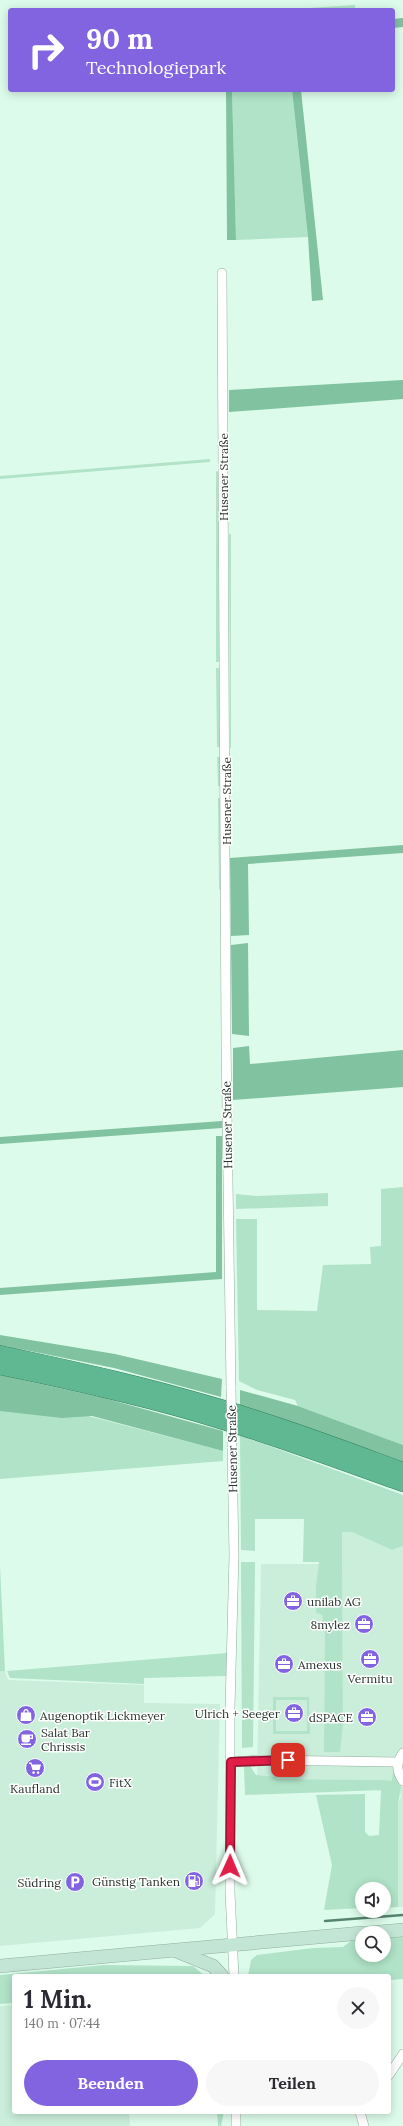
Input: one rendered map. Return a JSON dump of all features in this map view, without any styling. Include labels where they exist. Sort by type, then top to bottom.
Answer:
[{"type":"highway","points":[[0,1353],[116,1379],[203,1402],[279,1425],[403,1470]]},
{"type":"highway","points":[[0,1367],[112,1391],[217,1420],[270,1436],[403,1484]]},
{"type":"main road","points":[[391,1931],[403,1930]]},
{"type":"main road","points":[[0,1966],[232,1944],[355,1935]]},
{"type":"main road","points":[[172,1950],[213,1966],[220,1974]]},
{"type":"street","name":"Husener Straße","points":[[222,273],[226,1041],[234,1555],[230,1708],[232,1944],[234,1974]]},
{"type":"street","points":[[403,1753],[398,1762],[398,1774],[403,1781]]},
{"type":"street","points":[[231,1762],[261,1760],[398,1762]]},
{"type":"street","points":[[391,2072],[403,2054]]},
{"type":"street","points":[[236,2114],[236,2126]]},
{"type":"street","points":[[362,2114],[364,2126]]},
{"type":"shaded area","points":[[355,5],[355,8],[310,8]]},
{"type":"shaded area","points":[[232,92],[292,92],[308,237],[236,240]]},
{"type":"shaded area","points":[[210,459],[210,462],[0,479],[0,476]]},
{"type":"shaded area","points":[[216,471],[218,472],[219,662],[216,662]]},
{"type":"shaded area","points":[[229,534],[231,534],[231,748],[230,748]]},
{"type":"shaded area","points":[[216,668],[219,668],[220,747],[217,747]]},
{"type":"shaded area","points":[[217,757],[220,757],[221,786],[218,786]]},
{"type":"shaded area","points":[[218,798],[221,798],[221,889],[219,890]]},
{"type":"shaded area","points":[[403,1187],[403,1445],[298,1406],[295,1400],[257,1390],[239,1381],[236,1219],[257,1219],[257,1310],[317,1311],[323,1265],[371,1264],[370,1247],[381,1246],[381,1189]]},
{"type":"shaded area","points":[[328,1193],[328,1206],[236,1209],[236,1194],[257,1196]]},
{"type":"shaded area","points":[[0,1393],[223,1451],[223,1461],[0,1479]]},
{"type":"shaded area","points":[[240,1435],[403,1495],[403,1546],[392,1550],[352,1532],[342,1532],[343,1724],[340,1752],[324,1752],[325,1634],[322,1615],[316,1613],[316,1587],[319,1562],[303,1562],[304,1519],[255,1519],[255,1551],[241,1550]]},
{"type":"shaded area","points":[[342,1531],[352,1532],[392,1550],[403,1546],[403,1907],[398,1907],[398,1804],[401,1796],[397,1782],[384,1780],[257,1779],[261,1564],[319,1564],[316,1613],[322,1615],[343,1724]]},
{"type":"shaded area","points":[[241,1562],[255,1562],[253,1747],[242,1748]]},
{"type":"shaded area","points":[[0,1566],[5,1671],[0,1671]]},
{"type":"shaded area","points":[[227,1653],[227,1676],[144,1678],[144,1684],[10,1678],[7,1671]]},
{"type":"shaded area","points":[[0,1671],[5,1671],[8,1680],[144,1685],[144,1703],[220,1704],[215,1914],[200,1928],[0,1946]]},
{"type":"shaded area","points":[[273,1697],[309,1697],[310,1734],[273,1734]],"holes":[[[276,1700],[307,1700],[307,1731],[276,1731]]]},
{"type":"shaded area","points":[[250,1766],[256,1775],[276,1777],[277,1779],[392,1781],[393,1772],[401,1787],[398,1804],[398,1907],[391,1908],[391,1882],[355,1882],[355,1908],[324,1910],[332,1865],[316,1795],[365,1794],[365,1832],[369,1836],[379,1835],[381,1790],[245,1795],[244,1767]]},
{"type":"shaded area","points":[[403,1937],[403,1979],[391,1980],[391,1974],[248,1974],[251,1960],[257,1955],[313,1948],[343,1947],[351,1941],[355,1941],[355,1962],[391,1962],[391,1938]]},
{"type":"shaded area","points":[[104,1965],[193,1966],[203,1974],[12,1974],[12,2003],[0,2004],[0,1975]]},
{"type":"shaded area","points":[[12,2005],[12,2114],[129,2114],[130,2126],[0,2126],[0,2006]]},
{"type":"shaded area","points":[[217,2114],[224,2114],[221,2126],[218,2126]]},
{"type":"green space","points":[[403,18],[403,27],[395,28],[395,19]]},
{"type":"green space","points":[[226,92],[232,92],[236,240],[227,240]]},
{"type":"green space","points":[[292,92],[301,92],[323,300],[312,301],[308,237]]},
{"type":"green space","points":[[403,380],[403,399],[229,412],[229,390]]},
{"type":"green space","points":[[403,845],[403,853],[248,864],[249,935],[231,936],[230,858]]},
{"type":"green space","points":[[248,943],[249,1036],[232,1034],[231,945]]},
{"type":"green space","points":[[249,1046],[250,1064],[403,1050],[403,1087],[233,1100],[233,1048]]},
{"type":"green space","points":[[222,1121],[222,1128],[0,1144],[0,1137]]},
{"type":"green space","points":[[216,1136],[222,1136],[222,1279],[0,1295],[0,1288],[216,1272]]},
{"type":"green space","points":[[0,1335],[115,1354],[222,1379],[221,1397],[114,1368],[0,1345]]},
{"type":"green space","points":[[0,1375],[104,1398],[223,1431],[223,1451],[92,1416],[62,1418],[0,1411]]},
{"type":"green space","points":[[240,1390],[298,1406],[403,1445],[403,1464],[240,1406]]},
{"type":"waterway","points":[[325,1921],[403,1915]]},
{"type":"place","name":"unilab AG","points":[[293,1601]]},
{"type":"place","name":"8mylez","points":[[364,1624]]},
{"type":"place","name":"Vermitu","points":[[370,1659]]},
{"type":"place","name":"Amexus","points":[[284,1664]]},
{"type":"place","name":"Ulrich + Seeger","points":[[294,1713]]},
{"type":"place","name":"Augenoptik Lickmeyer","points":[[26,1715]]},
{"type":"place","name":"dSPACE","points":[[367,1717]]},
{"type":"place","name":"Salat Bar Chrissis","points":[[27,1739]]},
{"type":"place","name":"Kaufland","points":[[35,1768]]},
{"type":"place","name":"FitX","points":[[95,1782]]},
{"type":"place","name":"Günstig Tanken","points":[[194,1881]]},
{"type":"place","name":"Südring","points":[[75,1882]]},
{"type":"route","points":[[230,1866],[232,1796],[231,1762],[288,1760]]}]
